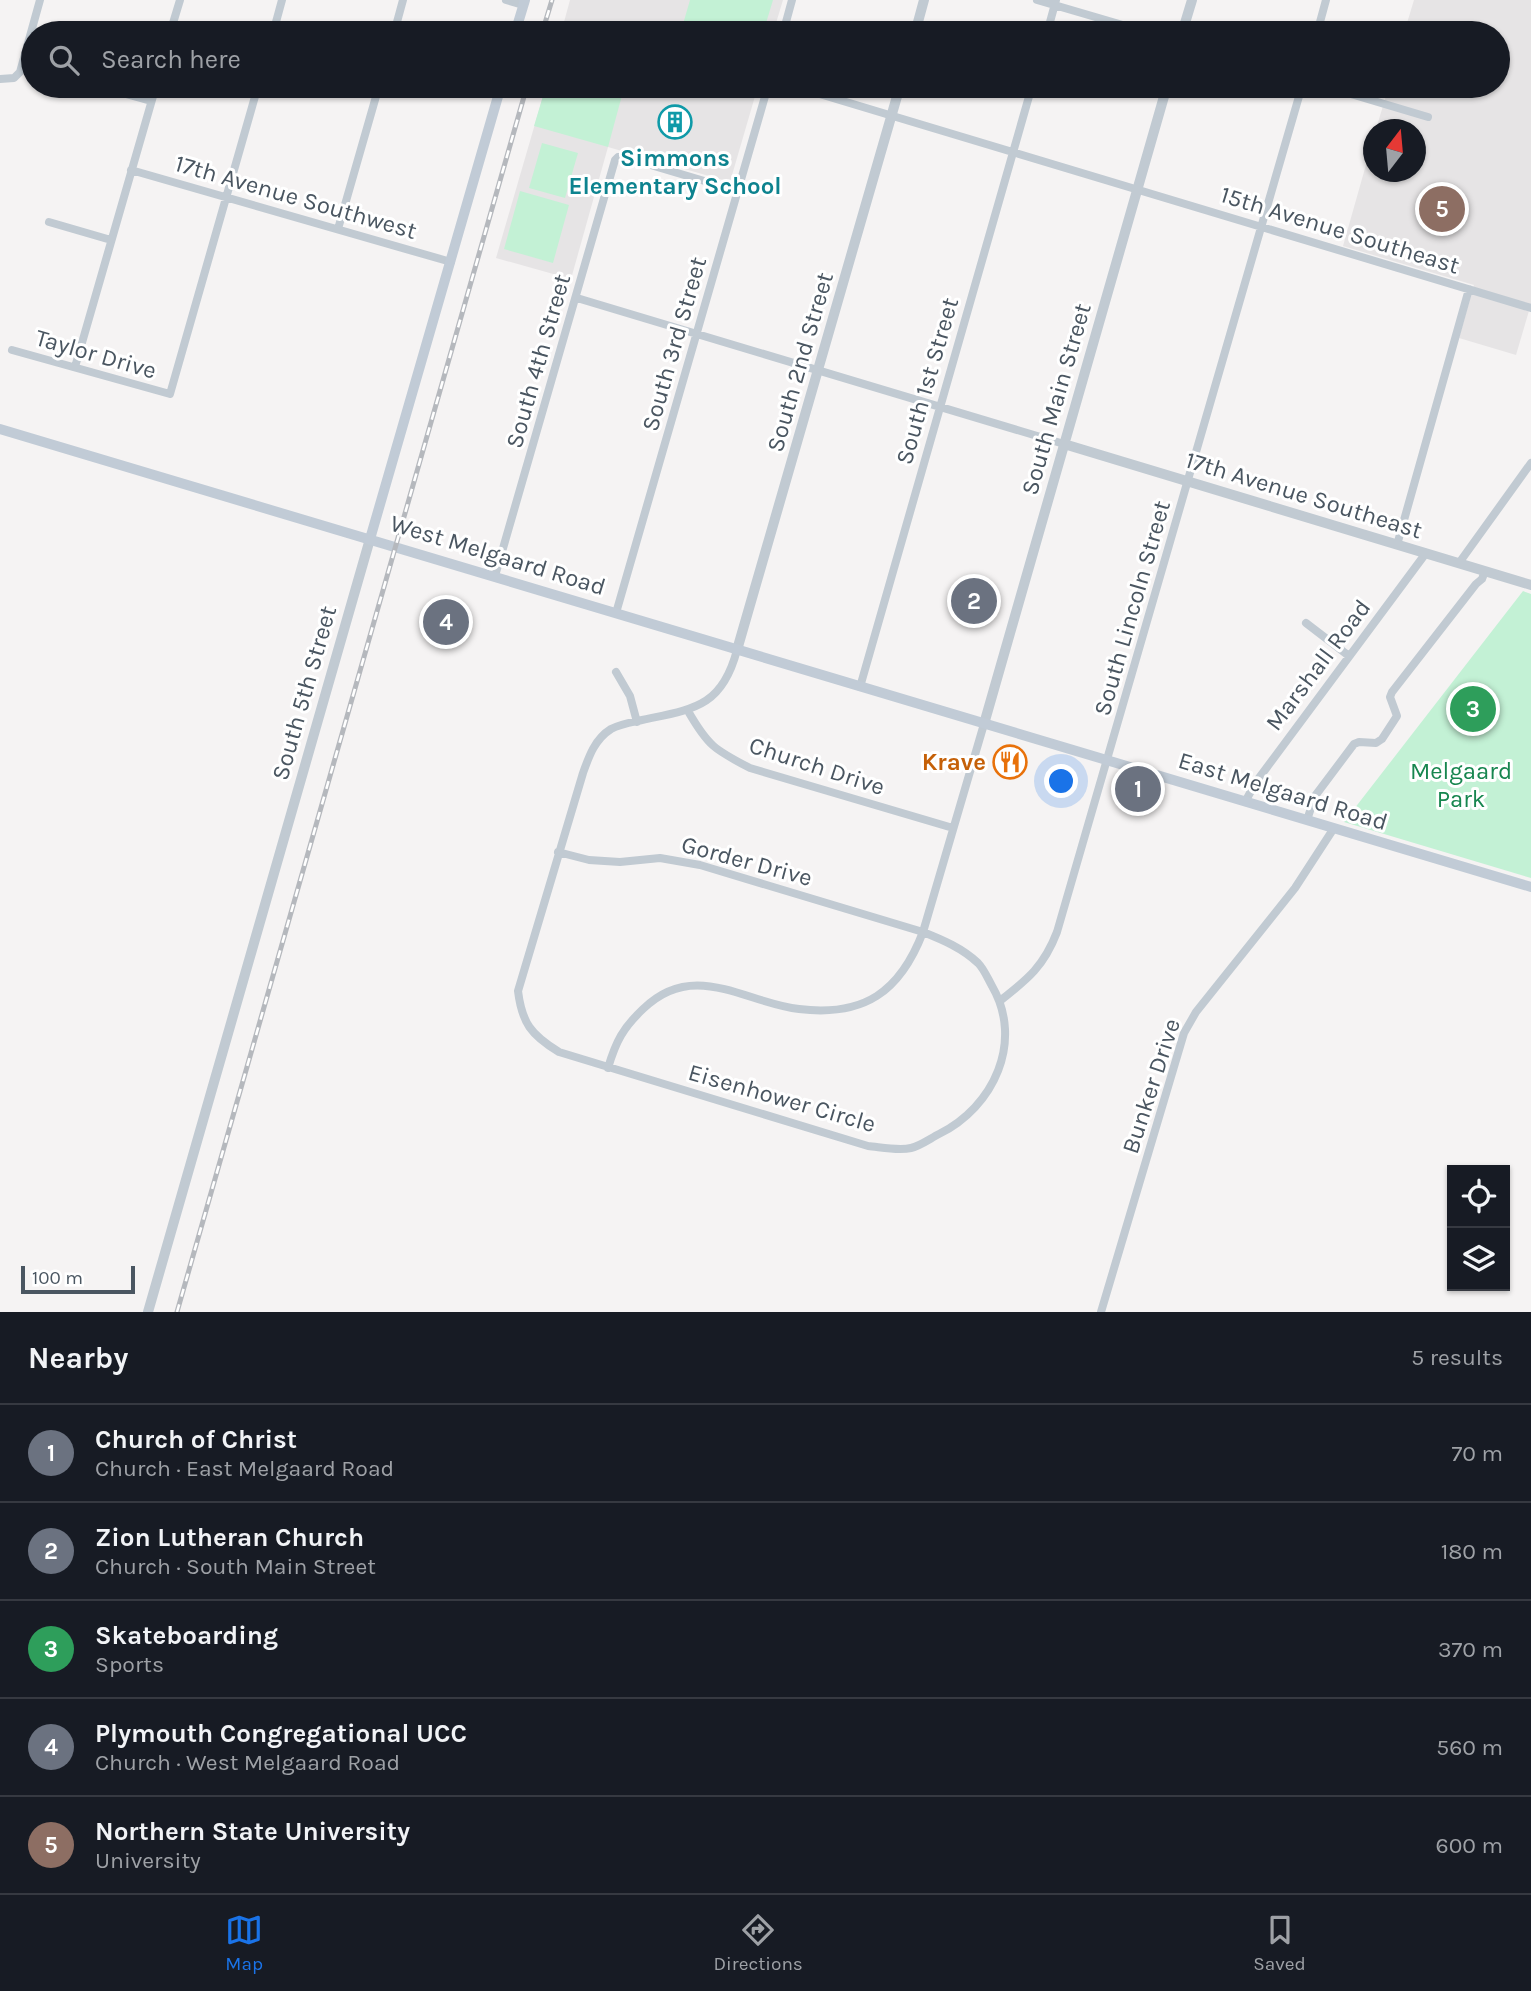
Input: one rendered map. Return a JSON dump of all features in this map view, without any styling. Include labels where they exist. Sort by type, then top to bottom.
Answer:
[{"type":"main road","points":[[519,21],[524,3]]},
{"type":"main road","name":"South 5th Street","points":[[370,539],[498,98]]},
{"type":"main road","name":"West Melgaard Road","points":[[0,429],[984,724]]},
{"type":"main road","name":"East Melgaard Road","points":[[984,724],[1531,887]]},
{"type":"street","points":[[34,21],[40,0]]},
{"type":"street","points":[[174,21],[180,0]]},
{"type":"street","points":[[276,21],[282,0]]},
{"type":"street","points":[[397,21],[403,0]]},
{"type":"street","points":[[506,0],[524,3]]},
{"type":"street","points":[[786,21],[792,0]]},
{"type":"street","points":[[919,21],[925,0]]},
{"type":"street","points":[[1037,0],[1056,3],[1112,21]]},
{"type":"street","points":[[1186,21],[1192,0]]},
{"type":"street","points":[[1320,21],[1326,0]]},
{"type":"street","points":[[1051,21],[1056,3]]},
{"type":"street","points":[[0,79],[14,78],[21,68]]},
{"type":"street","points":[[140,98],[151,101]]},
{"type":"street","points":[[75,367],[152,98]]},
{"type":"street","points":[[227,197],[255,98]]},
{"type":"street","points":[[338,229],[376,98]]},
{"type":"street","name":"South 3rd Street","points":[[616,613],[765,98]]},
{"type":"street","name":"15th Avenue Southeast","points":[[832,98],[1531,308]]},
{"type":"street","name":"South 2nd Street","points":[[737,650],[896,98]]},
{"type":"street","name":"South 1st Street","points":[[860,687],[1029,98]]},
{"type":"street","name":"South Main Street","points":[[984,724],[1164,98]]},
{"type":"street","name":"South Lincoln Street","points":[[1001,1000],[1038,969],[1049,953],[1108,761],[1299,98]]},
{"type":"street","points":[[1364,98],[1428,117]]},
{"type":"street","name":"South 4th Street","points":[[495,576],[618,157],[738,191]]},
{"type":"street","name":"17th Avenue Southwest","points":[[131,170],[451,262]]},
{"type":"street","name":"Taylor Drive","points":[[12,350],[170,394],[227,197]]},
{"type":"street","points":[[48,222],[111,240]]},
{"type":"street","points":[[1397,545],[1469,289]]},
{"type":"street","points":[[577,298],[1064,444]]},
{"type":"street","name":"17th Avenue Southeast","points":[[1064,444],[1531,585]]},
{"type":"street","points":[[1459,563],[1531,463]]},
{"type":"street","name":"South 5th Street","points":[[148,1312],[370,539]]},
{"type":"street","name":"Marshall Road","points":[[1245,802],[1255,782],[1426,554]]},
{"type":"street","points":[[1307,820],[1315,796],[1354,744],[1376,743],[1382,738],[1397,716],[1390,697],[1392,692],[1482,579],[1485,571]]},
{"type":"street","points":[[1306,623],[1349,656]]},
{"type":"street","name":"Eisenhower Circle","points":[[737,650],[727,679],[704,702],[688,711],[612,729],[594,745],[558,852],[520,981],[518,991],[523,1018],[538,1039],[559,1052],[868,1146],[911,1148],[956,1125],[977,1106],[998,1076],[1006,1048],[1006,1022],[1001,1000],[980,965],[950,942],[922,932]]},
{"type":"street","points":[[616,672],[630,696],[637,722]]},
{"type":"street","name":"Church Drive","points":[[688,711],[701,734],[719,752],[750,768],[953,828]]},
{"type":"street","points":[[608,1068],[618,1037],[632,1019],[649,1003],[665,993],[683,987],[723,988],[798,1009],[826,1010],[857,1007],[875,999],[891,987],[905,968],[922,932],[984,724]]},
{"type":"street","name":"Bunker Drive","points":[[1101,1312],[1184,1033],[1196,1012],[1295,888],[1334,828]]},
{"type":"street","name":"Gorder Drive","points":[[558,852],[589,860],[620,862],[660,858],[700,865],[922,932]]},
{"type":"shaded area","points":[[570,0],[783,0],[777,21],[564,21]]},
{"type":"shaded area","points":[[1414,0],[1531,0],[1531,304],[1516,355],[1459,338],[1474,285],[1343,246],[1363,175],[1363,182],[1426,182],[1426,119],[1379,119],[1385,98],[1510,98],[1510,21],[1408,21]]},
{"type":"shaded area","points":[[543,98],[754,98],[730,182],[608,147],[571,279],[496,258]]},
{"type":"green space","points":[[690,0],[773,0],[767,21],[684,21]]},
{"type":"green space","points":[[542,98],[621,98],[608,147],[534,126]]},
{"type":"green space","points":[[542,143],[578,153],[565,198],[529,188]]},
{"type":"green space","points":[[520,191],[569,205],[553,263],[504,249]]},
{"type":"green space","name":"Melgaard Park","points":[[1523,591],[1531,594],[1531,878],[1344,822]]},
{"type":"railway","points":[[546,21],[552,0]]},
{"type":"railway","points":[[177,1312],[524,98]]},
{"type":"place","name":"Simmons Elementary School","points":[[675,122]]},
{"type":"place","name":"Northern State University","points":[[1442,209]]},
{"type":"place","name":"Zion Lutheran Church","points":[[974,601]]},
{"type":"place","name":"Plymouth Congregational UCC","points":[[446,622]]},
{"type":"place","name":"Skateboarding","points":[[1473,709]]},
{"type":"place","name":"Krave","points":[[1010,762]]},
{"type":"place","name":"Church of Christ","points":[[1138,789]]}]
